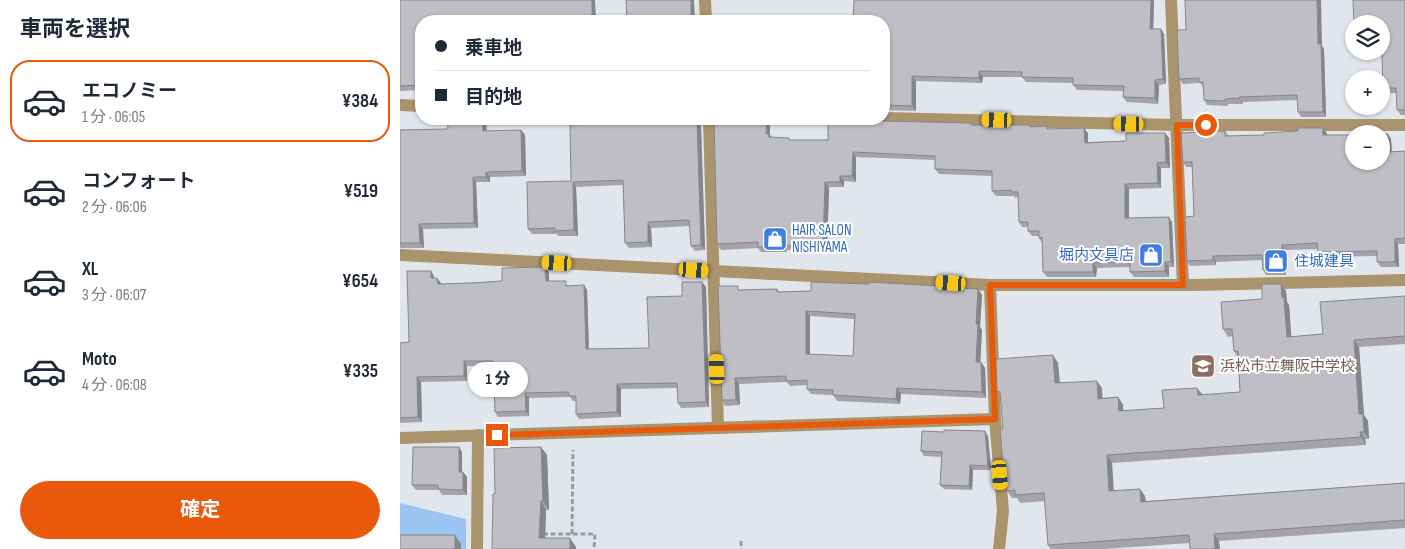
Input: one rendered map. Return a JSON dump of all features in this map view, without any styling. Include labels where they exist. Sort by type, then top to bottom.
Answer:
[{"type":"street","points":[[705,0],[706,15]]},
{"type":"street","points":[[1171,0],[1183,285]]},
{"type":"street","points":[[400,105],[415,106]]},
{"type":"street","points":[[890,118],[1177,125],[1405,125]]},
{"type":"street","points":[[709,125],[718,428]]},
{"type":"street","points":[[400,255],[990,285],[1183,285],[1405,280]]},
{"type":"street","points":[[990,285],[995,419],[1003,511],[999,549]]},
{"type":"street","points":[[400,438],[995,419]]},
{"type":"street","points":[[478,435],[478,549]]},
{"type":"path","points":[[572,534],[573,432]]},
{"type":"path","points":[[534,534],[594,534],[594,549]]},
{"type":"path","points":[[741,541],[741,549]]},
{"type":"shaded area","points":[[400,503],[466,519],[466,549],[400,549]]},
{"type":"building","points":[[400,0],[592,0],[592,15],[415,15],[415,85],[400,86]]},
{"type":"building","points":[[626,0],[691,0],[691,15],[627,15]]},
{"type":"building","points":[[854,0],[1151,0],[1150,29],[1161,29],[1163,79],[1155,80],[1155,98],[1123,97],[1124,86],[1073,85],[1073,78],[1022,77],[1022,72],[979,71],[979,78],[912,76],[912,106],[890,105],[890,15],[853,15]]},
{"type":"building","points":[[1185,0],[1317,0],[1318,44],[1321,44],[1323,112],[1298,112],[1297,95],[1239,97],[1225,99],[1225,101],[1204,100],[1203,82],[1199,82],[1199,78],[1179,79],[1177,30],[1186,30]]},
{"type":"building","points":[[1353,0],[1405,0],[1405,110],[1397,110],[1396,88],[1390,88],[1390,70],[1382,70],[1382,60],[1390,60],[1390,15],[1354,15]]},
{"type":"building","points":[[890,121],[971,123],[971,125],[1030,125],[1030,127],[1047,126],[1047,129],[1084,128],[1085,143],[1126,141],[1126,133],[1165,133],[1166,162],[1157,163],[1158,183],[1125,184],[1125,218],[1169,217],[1171,262],[1165,262],[1165,271],[1130,272],[1130,262],[1093,263],[1093,272],[1043,272],[1042,237],[1039,238],[1039,231],[1028,231],[1028,222],[1019,222],[1018,192],[1012,192],[1011,190],[992,191],[992,171],[935,169],[935,156],[853,152],[852,176],[840,176],[840,182],[825,182],[823,246],[784,245],[784,247],[758,247],[758,242],[717,244],[714,125],[767,125],[766,134],[769,134],[769,137],[789,138],[789,140],[828,140],[828,125],[890,125]]},
{"type":"building","points":[[448,125],[483,125],[483,131],[521,130],[522,171],[486,172],[486,177],[473,177],[474,223],[419,224],[420,243],[400,243],[400,130],[448,129]]},
{"type":"building","points":[[570,125],[697,125],[701,245],[691,246],[689,220],[648,222],[648,242],[625,243],[623,180],[573,182],[574,230],[555,231],[555,228],[528,229],[527,182],[571,181]]},
{"type":"building","points":[[1298,128],[1323,128],[1323,135],[1345,135],[1345,170],[1390,170],[1390,152],[1405,151],[1405,238],[1395,239],[1395,262],[1377,262],[1377,251],[1318,252],[1317,243],[1282,245],[1282,270],[1263,270],[1262,255],[1213,256],[1213,260],[1187,261],[1185,217],[1194,216],[1192,162],[1183,162],[1181,133],[1225,131],[1225,136],[1264,135],[1264,133],[1298,131]]},
{"type":"building","points":[[545,267],[546,281],[566,281],[566,286],[584,285],[586,349],[649,348],[647,297],[682,296],[682,282],[702,282],[706,402],[678,403],[677,383],[617,384],[617,412],[576,414],[576,396],[569,396],[569,392],[525,393],[526,411],[495,412],[493,361],[464,361],[464,376],[417,377],[418,417],[400,418],[400,343],[409,342],[407,271],[431,271],[431,278],[437,278],[438,284],[502,281],[502,268]]},
{"type":"building","points":[[811,282],[869,284],[869,282],[978,289],[976,362],[981,362],[982,392],[897,388],[896,399],[833,395],[833,390],[807,389],[807,380],[786,381],[786,376],[735,378],[736,400],[722,400],[718,286],[738,286],[738,290],[777,289],[777,292],[811,291]],"holes":[[[806,311],[855,314],[853,356],[806,354]]]},
{"type":"building","points":[[1262,284],[1281,284],[1287,337],[1323,334],[1320,302],[1405,296],[1405,336],[1354,340],[1359,414],[1363,414],[1364,432],[1360,432],[1361,437],[1107,455],[1109,491],[1140,489],[1141,502],[1405,483],[1405,520],[1214,534],[1215,549],[1190,549],[1189,535],[1048,545],[1044,493],[1015,495],[1015,490],[1007,491],[1000,429],[1003,429],[1000,392],[997,391],[996,359],[1053,355],[1055,383],[1097,381],[1098,399],[1118,397],[1119,411],[1164,408],[1162,390],[1197,388],[1198,395],[1240,392],[1238,351],[1234,351],[1232,329],[1223,329],[1221,302],[1262,299]]},
{"type":"building","points":[[944,430],[985,431],[988,466],[970,465],[969,486],[940,485],[942,452],[921,451],[922,431],[944,432]]},
{"type":"building","points":[[413,447],[459,447],[459,472],[463,472],[463,490],[438,489],[438,485],[412,485]]},
{"type":"building","points":[[541,447],[543,501],[541,501],[539,538],[570,538],[570,549],[492,549],[493,494],[495,494],[494,448]]},
{"type":"building","points":[[400,535],[455,535],[455,549],[400,549]]},
{"type":"place","name":"HAIR SALON NISHIYAMA","points":[[775,239]]},
{"type":"place","name":"堀内文具店","points":[[1151,255]]},
{"type":"place","name":"住城建具","points":[[1276,261]]},
{"type":"place","name":"浜松市立舞阪中学校","points":[[1203,366]]},
{"type":"route","points":[[497,435],[995,419],[990,285],[1183,285],[1177,125],[1206,125]]}]
